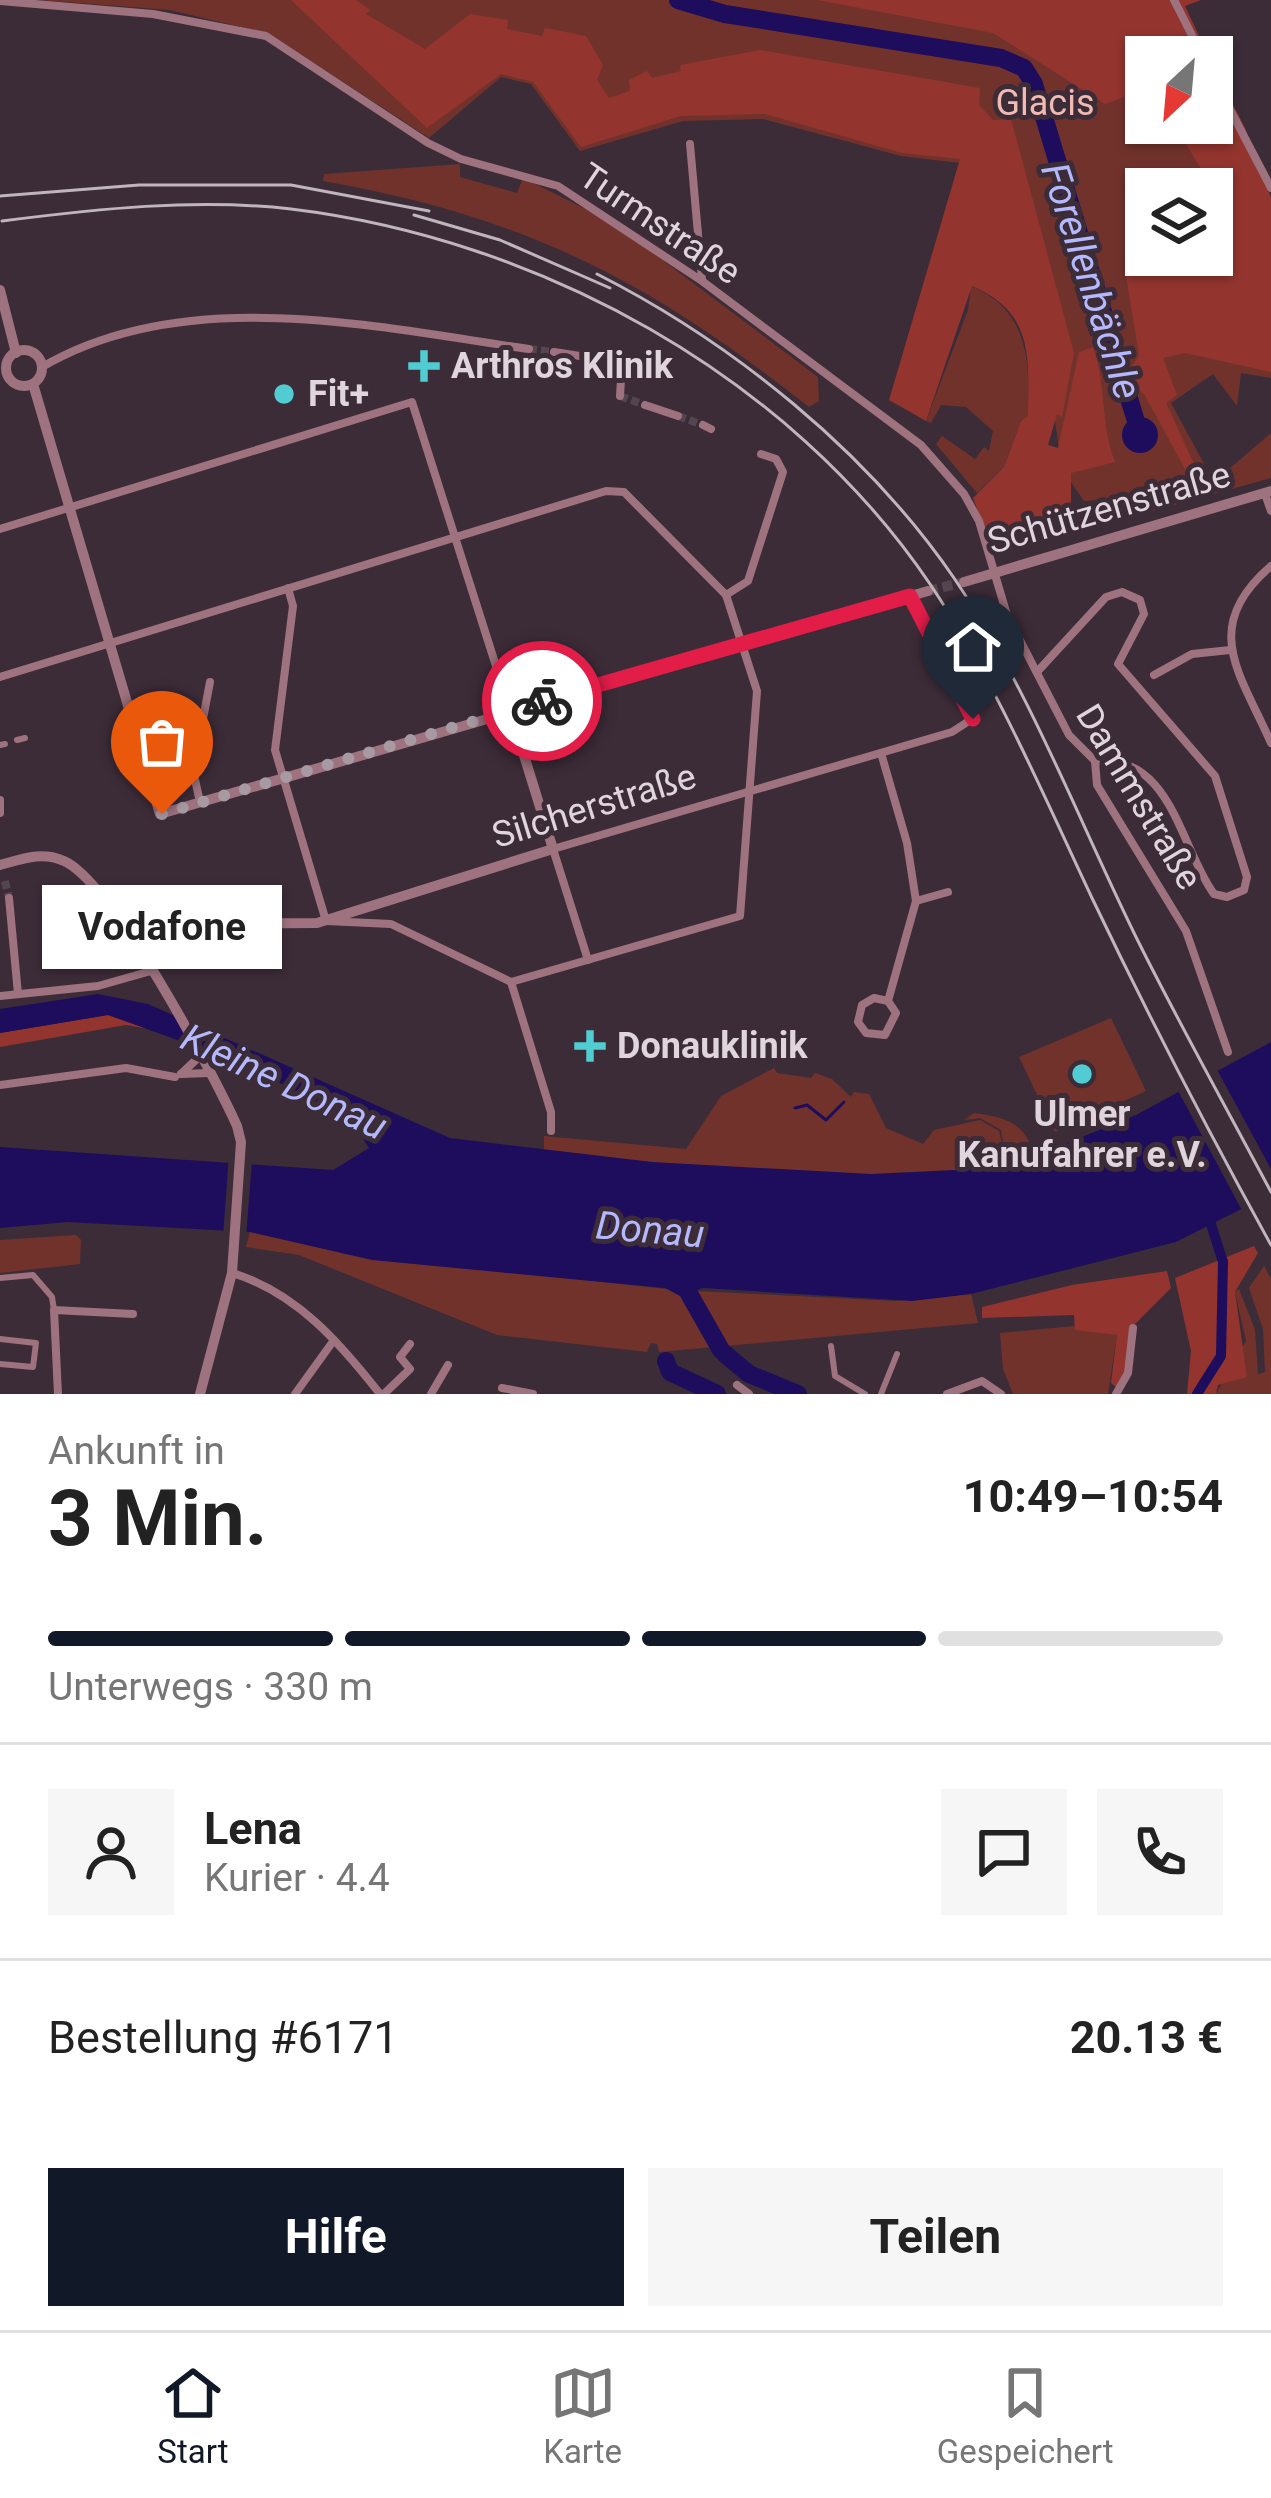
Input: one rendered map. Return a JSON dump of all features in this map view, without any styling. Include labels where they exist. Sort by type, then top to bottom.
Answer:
[{"type":"street","points":[[1174,0],[1192,36]]},
{"type":"street","name":"Turmstraße","points":[[0,1],[153,14],[266,36],[428,143],[461,159],[558,186],[702,280],[921,445],[964,494],[994,572]]},
{"type":"street","points":[[1233,115],[1271,188]]},
{"type":"street","points":[[691,144],[702,280]]},
{"type":"street","points":[[0,290],[19,352],[42,365]]},
{"type":"street","points":[[0,388],[26,385],[42,365],[116,338],[230,314],[304,318],[529,349]]},
{"type":"street","points":[[19,352],[4,366],[9,377],[26,385],[40,418],[153,803],[162,814],[928,592]]},
{"type":"street","points":[[554,352],[580,356]]},
{"type":"street","points":[[605,360],[622,362],[620,396]]},
{"type":"street","points":[[0,529],[412,402],[588,960]]},
{"type":"street","points":[[644,405],[678,416]]},
{"type":"street","points":[[726,596],[748,581],[783,472],[776,459],[761,454]]},
{"type":"street","points":[[0,677],[288,588],[610,490],[625,492],[726,596],[759,704],[741,910],[735,919],[511,982],[382,922],[326,921],[274,749],[293,606],[288,588]]},
{"type":"street","points":[[1268,492],[1271,511]]},
{"type":"street","name":"Schützenstraße","points":[[964,582],[1268,492]]},
{"type":"street","points":[[1271,566],[1240,603],[1230,650],[1271,743]]},
{"type":"street","name":"Dammstraße","points":[[994,572],[1007,614],[1069,735],[1094,761],[1097,785],[1186,931],[1228,1052]]},
{"type":"street","points":[[1037,672],[1106,596],[1121,592],[1140,600],[1144,614],[1118,664],[1215,776],[1247,877],[1244,890],[1227,897],[1214,894],[1166,796],[1125,765],[1094,761]]},
{"type":"street","name":"Silcherstraße","points":[[142,957],[177,932],[204,922],[326,921],[924,741],[973,719],[910,596]]},
{"type":"street","points":[[1154,675],[1192,653],[1230,650]]},
{"type":"street","points":[[200,803],[193,771],[210,682]]},
{"type":"street","points":[[881,753],[907,843],[916,901],[888,1001],[896,1013],[895,1025],[885,1035],[866,1033],[858,1022],[862,1005],[874,998],[888,1001]]},
{"type":"street","points":[[0,800],[0,813]]},
{"type":"street","points":[[2,869],[46,856],[72,865],[151,971],[237,1126],[241,1154],[232,1273],[200,1394]]},
{"type":"street","points":[[916,901],[947,892]]},
{"type":"street","points":[[9,898],[18,994]]},
{"type":"street","points":[[386,901],[401,929]]},
{"type":"street","points":[[0,996],[98,986],[151,971]]},
{"type":"street","points":[[511,982],[551,1112],[551,1131]]},
{"type":"street","points":[[198,1053],[181,1074],[209,1073]]},
{"type":"street","points":[[0,1085],[126,1068],[175,1077]]},
{"type":"street","points":[[232,1273],[281,1294],[334,1340],[382,1394],[410,1369],[400,1358],[410,1344]]},
{"type":"street","points":[[0,1278],[33,1275],[52,1297],[58,1394]]},
{"type":"street","points":[[55,1310],[133,1314]]},
{"type":"street","points":[[1116,1394],[1128,1373],[1133,1328]]},
{"type":"street","points":[[0,1340],[36,1343],[34,1367],[0,1364]]},
{"type":"street","points":[[295,1394],[334,1340]]},
{"type":"street","points":[[831,1346],[836,1378],[866,1394]]},
{"type":"street","points":[[35,1354],[55,1356]]},
{"type":"street","points":[[881,1394],[897,1354]]},
{"type":"street","points":[[431,1394],[448,1365]]},
{"type":"street","points":[[947,1394],[982,1381],[1001,1394]]},
{"type":"street","points":[[737,1385],[749,1394]]},
{"type":"street","points":[[502,1388],[533,1394]]},
{"type":"green space","name":"Glacis","points":[[40,0],[1125,0],[1136,36],[1125,36],[1125,144],[1222,144],[1271,244],[1271,378],[1241,373],[1237,406],[1213,374],[1171,403],[1214,482],[1271,433],[1271,478],[1110,523],[1103,500],[1084,501],[1062,469],[1049,380],[991,189],[960,163],[901,156],[763,119],[683,121],[580,151],[531,84],[501,77],[429,138],[270,34],[170,10]]},
{"type":"green space","points":[[460,164],[460,177],[517,193],[523,178],[612,222],[818,377],[819,401],[809,407],[694,323],[582,260],[462,214],[323,181],[324,174]]},
{"type":"green space","points":[[971,286],[1005,309],[1015,324],[1028,377],[1028,417],[1021,421],[1004,467],[977,493],[936,444],[942,436],[975,459],[984,447],[989,451],[993,431],[966,407],[941,405],[931,423],[926,421],[968,310]]},
{"type":"green space","name":"Ulmer Kanufahrer e.V.","points":[[1111,1018],[1146,1091],[1055,1132],[1019,1057]]},
{"type":"green space","points":[[774,1068],[777,1073],[811,1078],[815,1073],[832,1079],[851,1097],[854,1092],[869,1094],[886,1128],[923,1144],[934,1130],[980,1120],[999,1131],[1005,1155],[1001,1130],[980,1118],[964,1120],[974,1113],[1005,1120],[1026,1136],[1035,1156],[921,1175],[858,1176],[726,1170],[544,1150],[544,1136],[686,1149],[721,1096]]},
{"type":"green space","points":[[250,1232],[316,1243],[344,1254],[675,1290],[894,1301],[971,1294],[978,1323],[659,1352],[657,1344],[651,1343],[647,1352],[497,1335],[299,1255],[246,1247]]},
{"type":"green space","points":[[76,1235],[81,1240],[80,1264],[0,1273],[0,1240]]},
{"type":"green space","points":[[1264,1266],[1271,1279],[1271,1394],[1216,1394],[1246,1341],[1235,1292],[1239,1289],[1255,1330],[1258,1374],[1265,1372],[1263,1329],[1249,1288]]},
{"type":"green space","points":[[1074,1326],[1117,1335],[1108,1394],[1013,1394],[1003,1369],[1000,1333]]},
{"type":"shaded area","points":[[291,0],[356,0],[370,10],[366,14],[425,49],[470,14],[508,20],[507,29],[542,36],[545,28],[586,36],[603,65],[597,80],[609,98],[630,91],[629,80],[647,71],[652,78],[681,71],[680,65],[760,50],[980,88],[979,105],[993,120],[1011,119],[1074,353],[1062,417],[1057,414],[1048,445],[1058,448],[1079,352],[1093,347],[1115,462],[1071,473],[1071,508],[988,538],[973,498],[1004,467],[1021,421],[1028,416],[1027,358],[1018,324],[1008,310],[972,286],[926,421],[889,400],[960,159],[902,153],[765,114],[681,116],[581,147],[533,82],[501,74],[427,128]]},
{"type":"shaded area","points":[[817,0],[1201,0],[1185,6],[1199,36],[1125,36],[1125,97],[1105,104],[993,33]]},
{"type":"shaded area","points":[[1233,104],[1271,198],[1271,372],[1185,353],[1163,358],[1177,395],[1166,403],[1200,477],[1210,485],[1195,487],[1144,394],[1124,378],[1139,356],[1126,276],[1233,276],[1233,168],[1201,168],[1186,144],[1233,144]]},
{"type":"shaded area","points":[[108,1015],[160,1031],[126,1025],[0,1047],[0,1033]]},
{"type":"shaded area","points":[[1254,1246],[1258,1253],[1235,1292],[1247,1377],[1218,1385],[1216,1394],[1187,1394],[1191,1351],[1175,1278]]},
{"type":"shaded area","points":[[1167,1271],[1171,1288],[1130,1329],[1126,1372],[1117,1388],[1111,1383],[1117,1335],[1075,1330],[1074,1315],[982,1318],[982,1307],[1072,1285]]},
{"type":"water","name":"Forellenbächle","points":[[1140,417],[1153,422],[1158,435],[1153,448],[1140,453],[1127,448],[1122,435],[1127,422]]},
{"type":"water","points":[[98,994],[148,1004],[450,1138],[652,1162],[871,1174],[996,1168],[1035,1156],[1136,1115],[1271,1042],[1271,1194],[1176,1242],[971,1294],[912,1301],[703,1288],[680,1296],[665,1288],[372,1260],[250,1232],[68,1222],[0,1228],[0,1147],[333,1170],[369,1148],[351,1120],[241,1063],[108,1015],[0,1033],[0,1009]]},
{"type":"pier","points":[[1215,1066],[1271,1169],[1271,1201],[1245,1216],[1176,1087]]},
{"type":"pier","points":[[229,1154],[252,1161],[246,1237],[223,1237]]},
{"type":"waterway","name":"Forellenbächle","points":[[678,0],[725,14],[1001,58],[1024,68],[1034,84],[1135,418]]},
{"type":"waterway","points":[[795,1108],[807,1105],[826,1120],[844,1102]]},
{"type":"waterway","points":[[1197,1394],[1221,1356],[1223,1262],[1208,1215]]},
{"type":"waterway","points":[[679,1276],[721,1350]]},
{"type":"waterway","points":[[725,1354],[749,1374],[798,1394]]},
{"type":"waterway","points":[[666,1361],[670,1372],[717,1394]]},
{"type":"tunnel","points":[[529,349],[554,352]]},
{"type":"tunnel","points":[[580,356],[605,360]]},
{"type":"tunnel","points":[[620,396],[645,405]]},
{"type":"tunnel","points":[[678,416],[703,425]]},
{"type":"tunnel","points":[[928,591],[964,582]]},
{"type":"tunnel","points":[[5,881],[9,898]]},
{"type":"railway","points":[[0,196],[139,185],[291,185],[429,211]]},
{"type":"railway","points":[[2,221],[109,209],[219,205],[291,209],[384,225],[475,251],[564,285],[650,329],[731,381],[805,441],[872,509],[930,584],[1017,738],[1157,1029],[1271,1245]]},
{"type":"railway","points":[[414,215],[500,240],[610,288]]},
{"type":"railway","points":[[597,274],[698,333],[794,404],[881,487],[954,578],[1007,665],[1139,943],[1271,1192]]},
{"type":"way so far","points":[[162,814],[542,701]]},
{"type":"place","name":"Arthros Klinik","points":[[424,366]]},
{"type":"place","name":"Fit+","points":[[284,394]]},
{"type":"place","name":"Vodafone","points":[[162,814]]},
{"type":"place","name":"Donauklinik","points":[[590,1046]]},
{"type":"place","name":"Ulmer Kanufahrer e.V.","points":[[1082,1074]]},
{"type":"route","points":[[542,701],[910,596],[973,719]]},
{"type":"water label","name":"Kleine Donau","points":[[284,1082]]},
{"type":"water label","name":"Donau","points":[[650,1230]]}]
